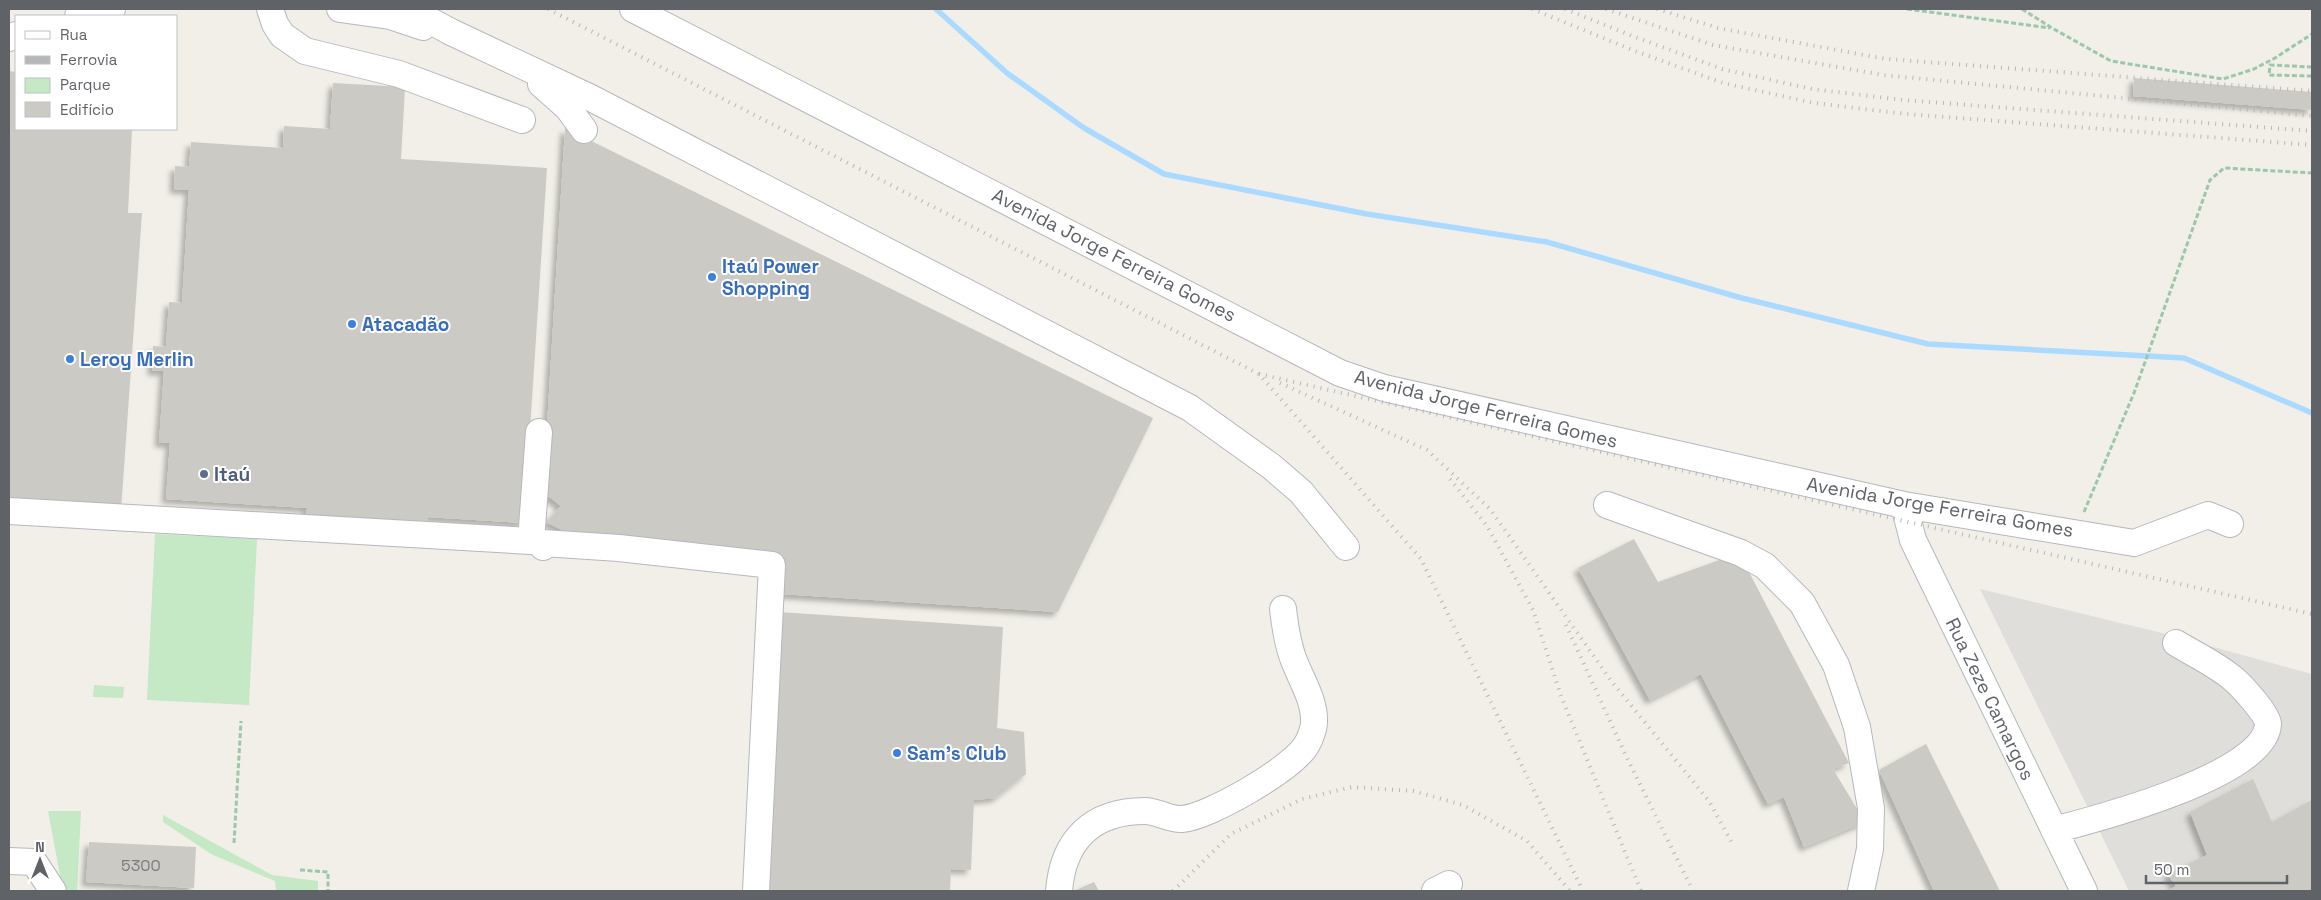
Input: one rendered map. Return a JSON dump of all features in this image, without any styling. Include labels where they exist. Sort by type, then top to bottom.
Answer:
[{"type":"street","points":[[83,15],[112,9]]},
{"type":"street","points":[[270,9],[275,24],[282,35],[305,51],[399,74],[522,120]]},
{"type":"street","points":[[340,9],[390,16],[432,30],[451,32]]},
{"type":"street","points":[[408,9],[521,67],[591,98],[1190,408],[1272,467],[1301,492],[1346,547]]},
{"type":"street","name":"Avenida Jorge Ferreira Gomes","points":[[633,9],[1340,373],[1384,388],[1479,411],[1904,505],[2134,543],[2208,515],[2230,524]]},
{"type":"street","points":[[521,67],[568,108],[584,130]]},
{"type":"street","points":[[539,432],[539,544]]},
{"type":"street","points":[[1607,505],[1741,553],[1765,566],[1802,603],[1836,665],[1857,727],[1871,808],[1870,849],[1861,891]]},
{"type":"street","name":"Rua Zeze Camargos","points":[[1904,505],[1913,540],[2084,891]]},
{"type":"street","points":[[9,511],[619,548],[772,566],[756,891]]},
{"type":"street","points":[[1059,891],[1060,870],[1073,844],[1094,822],[1120,813],[1146,811],[1181,819],[1196,814],[1230,801],[1283,769],[1307,745],[1314,723],[1312,708],[1292,656],[1283,609]]},
{"type":"street","points":[[2054,830],[2117,814],[2189,786],[2240,762],[2262,740],[2268,724],[2264,714],[2231,677],[2176,643]]},
{"type":"street","points":[[9,861],[34,862],[53,891]]},
{"type":"path","points":[[1907,9],[2052,28]]},
{"type":"path","points":[[2022,9],[2111,61],[2223,79],[2254,69],[2312,34]]},
{"type":"path","points":[[2312,67],[2270,65],[2269,74],[2312,76]]},
{"type":"path","points":[[2076,532],[2134,394],[2210,180],[2224,168],[2312,173]]},
{"type":"path","points":[[234,843],[241,721]]},
{"type":"path","points":[[300,870],[328,872],[328,891]]},
{"type":"shaded area","points":[[1980,589],[2162,633],[2312,674],[2312,891],[2129,891]]},
{"type":"green space","points":[[155,534],[257,539],[249,705],[147,700]]},
{"type":"green space","points":[[94,685],[124,687],[123,698],[93,697]]},
{"type":"green space","points":[[48,811],[81,811],[77,891],[63,891]]},
{"type":"green space","points":[[163,815],[272,875],[318,881],[318,891],[276,891],[275,881],[211,854],[163,822]]},
{"type":"building","name":"Leroy Merlin","points":[[9,71],[15,72],[15,130],[132,130],[128,213],[142,213],[121,510],[9,505]]},
{"type":"building","points":[[2134,78],[2312,92],[2312,110],[2133,96]]},
{"type":"building","name":"Atacadão","points":[[333,83],[405,87],[401,159],[547,168],[524,523],[428,517],[427,530],[306,522],[307,508],[166,499],[170,443],[159,443],[164,371],[152,371],[153,346],[166,347],[169,302],[182,303],[189,190],[174,189],[175,166],[189,167],[191,142],[283,148],[284,126],[330,129]]},
{"type":"building","name":"Itaú Power Shopping","points":[[565,128],[1153,418],[1058,612],[781,594],[784,564],[599,541],[589,533],[568,533],[546,522],[561,506],[543,492]]},
{"type":"building","points":[[1634,539],[1658,582],[1739,553],[1849,763],[1833,769],[1865,822],[1804,847],[1784,797],[1768,804],[1701,674],[1650,700],[1578,568]]},
{"type":"building","name":"Sam's Club","points":[[779,612],[1003,627],[997,728],[1024,732],[1026,774],[996,798],[974,800],[971,870],[951,869],[950,891],[761,891]]},
{"type":"building","points":[[1926,744],[2000,891],[1934,891],[1879,770]]},
{"type":"building","points":[[2253,779],[2272,822],[2312,800],[2312,891],[2167,891],[2176,886],[2167,874],[2207,855],[2190,812]]},
{"type":"building","points":[[89,842],[196,847],[194,888],[86,882]]},
{"type":"building","points":[[1094,882],[1099,891],[1074,891]]},
{"type":"waterway","points":[[936,9],[1007,73],[1084,128],[1164,174],[1367,214],[1547,242],[1738,297],[1928,344],[2184,358],[2312,413]]},
{"type":"railway","points":[[548,9],[1259,374],[1421,559],[1583,891]]},
{"type":"railway","points":[[1532,9],[1635,51],[1723,83],[1814,103],[1906,114],[2312,145]]},
{"type":"railway","points":[[1565,9],[1722,69],[1812,89],[1903,100],[2312,131]]},
{"type":"railway","points":[[1606,9],[1713,45],[1883,75],[2312,116]]},
{"type":"railway","points":[[1657,9],[1718,28],[1886,59],[2312,91]]},
{"type":"railway","points":[[1259,374],[2312,614]]},
{"type":"railway","points":[[1280,383],[1427,450],[1490,509],[1612,682],[1709,801],[1733,845]]},
{"type":"railway","points":[[1450,479],[1487,526],[1533,610],[1561,696],[1641,891]]},
{"type":"railway","points":[[1566,625],[1627,758],[1693,891]]},
{"type":"railway","points":[[1173,891],[1231,834],[1302,799],[1352,787],[1413,791],[1463,805],[1527,841],[1570,891]]},
{"type":"place","name":"Itaú Power Shopping","points":[[712,277]]},
{"type":"place","name":"Atacadão","points":[[352,324]]},
{"type":"place","name":"Leroy Merlin","points":[[70,359]]},
{"type":"place","name":"Itaú","points":[[204,474]]},
{"type":"place","name":"Sam's Club","points":[[897,753]]}]
